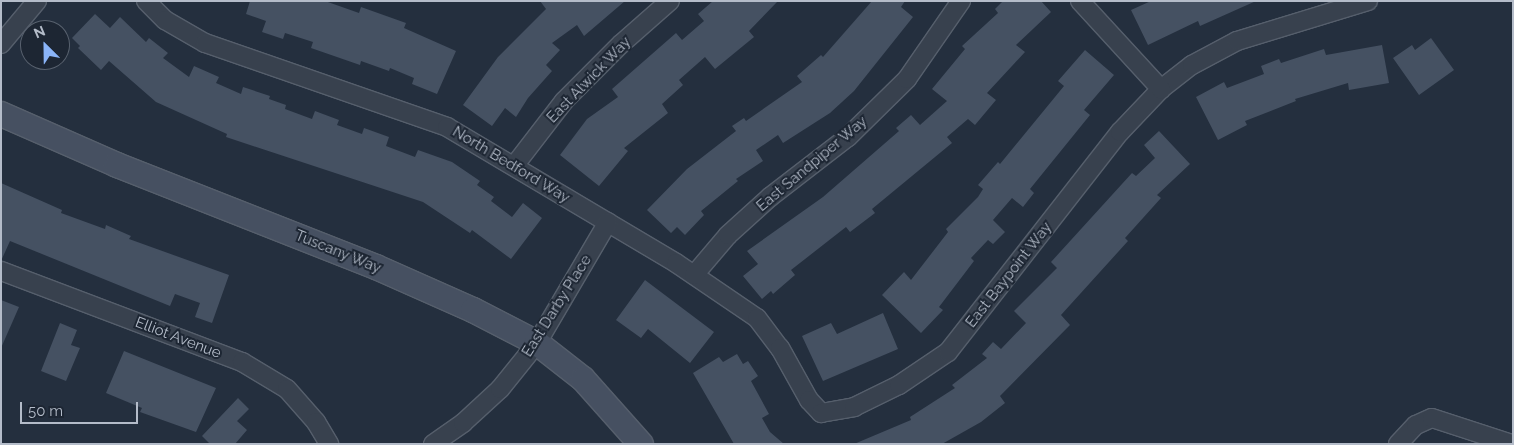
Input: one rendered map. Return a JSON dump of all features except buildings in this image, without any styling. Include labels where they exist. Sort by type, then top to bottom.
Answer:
[{"type":"street","points":[[1,44],[37,1]]},
{"type":"street","name":"North Bedford Way","points":[[146,1],[165,20],[205,43],[446,127],[608,222],[694,275],[756,318],[780,348],[809,400],[821,413]]},
{"type":"street","name":"East Alwick Way","points":[[514,166],[564,101],[620,44],[670,1]]},
{"type":"street","name":"East Sandpiper Way","points":[[694,275],[728,235],[770,197],[848,137],[907,79],[961,1]]},
{"type":"street","points":[[1080,1],[1161,88]]},
{"type":"street","name":"East Baypoint Way","points":[[821,413],[854,408],[899,385],[948,352],[1120,132],[1161,88],[1192,65],[1237,41],[1368,1]]},
{"type":"street","name":"Tuscany Way","points":[[1,114],[117,165],[376,267],[473,310],[537,343],[583,379],[641,444]]},
{"type":"street","name":"East Darby Place","points":[[432,444],[463,423],[500,389],[537,343],[608,222]]},
{"type":"street","name":"Elliot Avenue","points":[[1,271],[242,362],[287,389],[316,422],[329,444]]},
{"type":"street","points":[[1398,444],[1416,425],[1432,418],[1512,444]]}]
